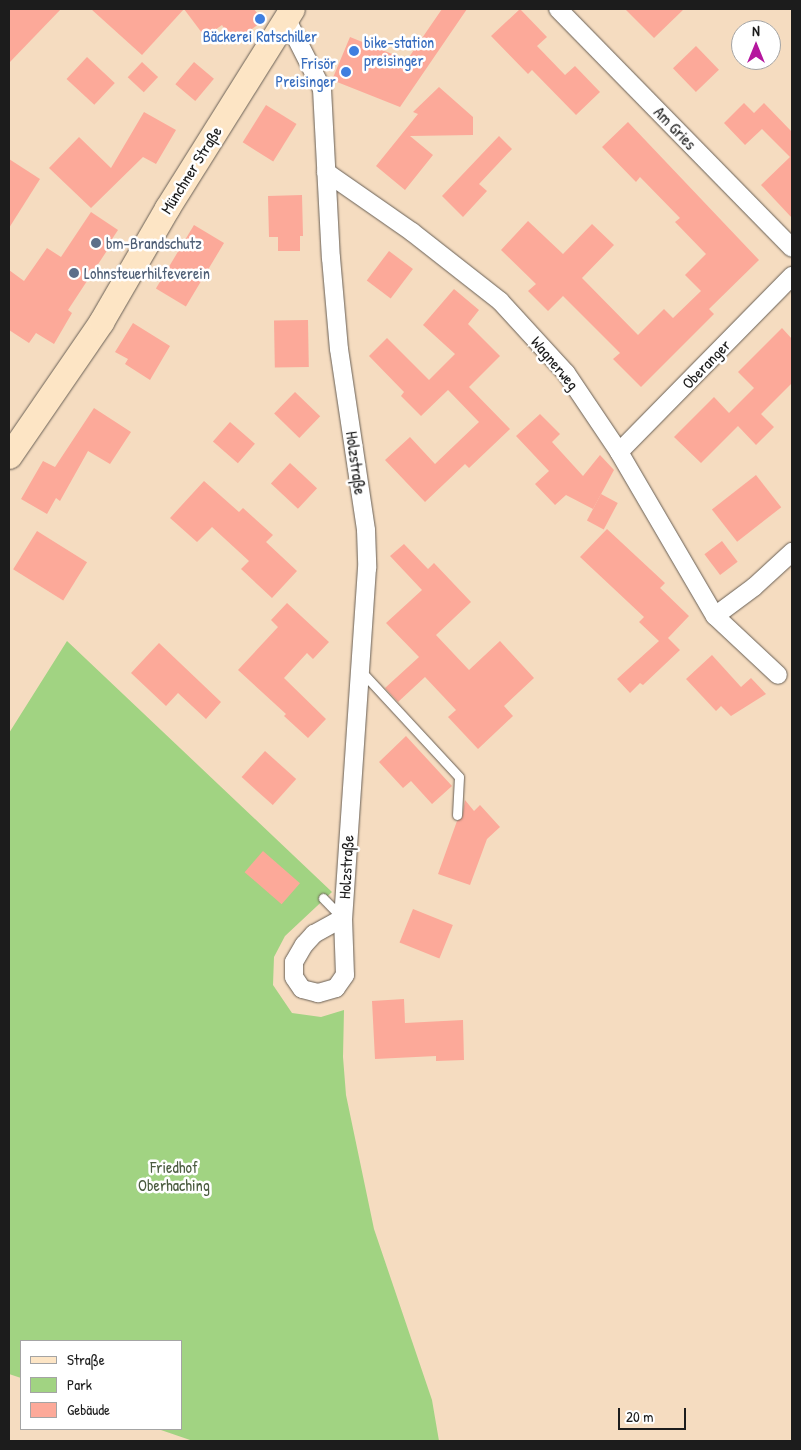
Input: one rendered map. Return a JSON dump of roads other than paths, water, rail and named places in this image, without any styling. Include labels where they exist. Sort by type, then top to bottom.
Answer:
[{"type":"main road","name":"Münchner Straße","points":[[9,456],[101,322],[167,208],[289,13]]},
{"type":"street","name":"Am Gries","points":[[558,9],[792,248]]},
{"type":"street","name":"Holzstraße","points":[[289,13],[322,89],[339,348],[366,530],[367,568],[343,918]]},
{"type":"street","name":"Wagnerweg","points":[[326,172],[412,232],[500,301],[566,373],[619,452],[715,616],[778,675]]},
{"type":"street","name":"Oberanger","points":[[619,452],[792,276]]},
{"type":"street","points":[[715,616],[754,586],[792,552]]},
{"type":"lane","points":[[360,671],[459,777],[458,815]]},
{"type":"lane","points":[[323,898],[343,918]]},
{"type":"place","name":"Bäckerei Ratschiller","points":[[260,19]]},
{"type":"place","name":"bike-station preisinger","points":[[354,51]]},
{"type":"place","name":"Frisör Preisinger","points":[[346,72]]},
{"type":"place","name":"bm-Brandschutz","points":[[96,243]]},
{"type":"place","name":"Lohnsteuerhilfeverein","points":[[74,273]]},
{"type":"park label","name":"Friedhof Oberhaching","points":[[174,1176]]}]
